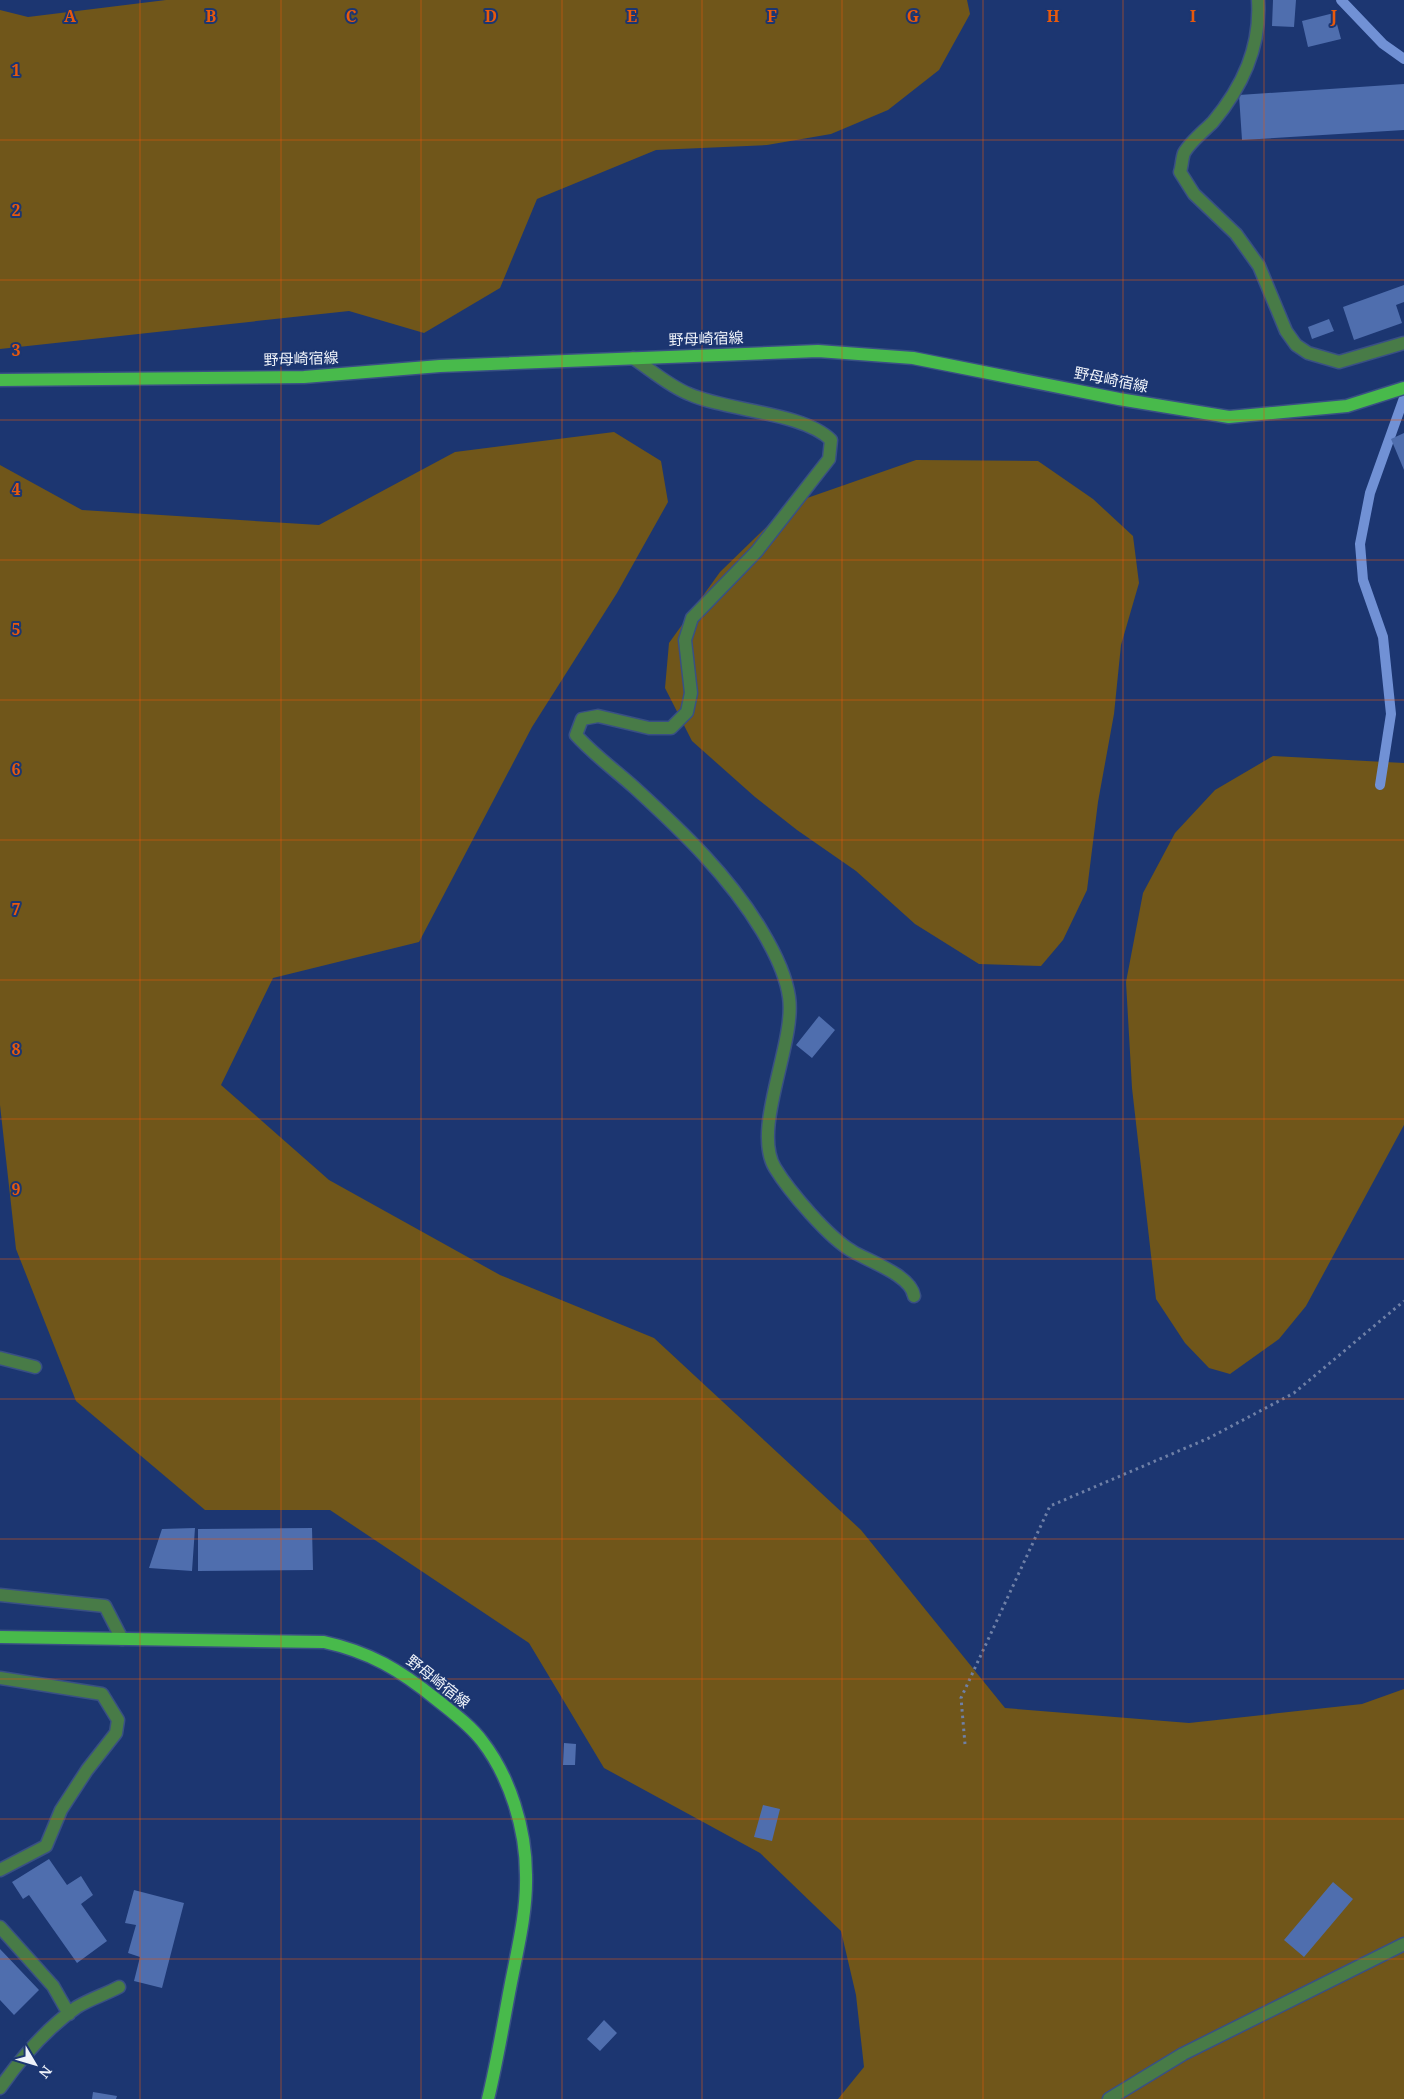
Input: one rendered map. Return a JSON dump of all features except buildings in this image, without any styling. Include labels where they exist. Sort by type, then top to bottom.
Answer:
[{"type":"main road","name":"野母崎宿線","points":[[0,380],[304,377],[440,366],[818,351],[913,358],[1120,399],[1228,417],[1347,406],[1404,388]]},
{"type":"main road","name":"野母崎宿線","points":[[0,1637],[324,1642],[354,1649],[391,1667],[414,1682],[451,1711],[480,1739],[496,1762],[515,1809],[524,1842],[526,1876],[524,1918],[488,2099]]},
{"type":"street","points":[[1258,0],[1259,18],[1255,49],[1243,75],[1214,120],[1185,152],[1180,172],[1194,194],[1236,234],[1259,266],[1286,331],[1296,345],[1308,353],[1339,362],[1404,343]]},
{"type":"street","points":[[633,358],[689,394],[803,424],[823,432],[831,440],[829,459],[757,550],[692,618],[685,640],[691,693],[687,712],[671,728],[649,728],[598,716],[582,718],[576,735],[591,752],[634,788],[715,866],[745,903],[774,951],[789,998],[787,1033],[771,1106],[767,1138],[774,1167],[810,1214],[823,1226],[850,1250],[904,1281],[913,1290],[914,1296]]},
{"type":"street","points":[[0,1358],[35,1367]]},
{"type":"street","points":[[0,1595],[105,1606],[122,1639]]},
{"type":"street","points":[[0,1678],[102,1694],[118,1720],[116,1733],[87,1770],[61,1810],[46,1846],[0,1870]]},
{"type":"street","points":[[0,1927],[53,1986],[69,2014]]},
{"type":"street","points":[[1109,2099],[1183,2054],[1404,1944]]},
{"type":"street","points":[[0,2088],[4,2072],[49,2030],[78,2006],[119,1988]]},
{"type":"path","points":[[965,1744],[961,1698],[1050,1506],[1209,1438],[1294,1393],[1404,1301]]},
{"type":"shaded area","points":[[166,0],[967,0],[970,14],[939,70],[888,110],[831,134],[767,145],[656,150],[537,199],[500,288],[424,333],[349,311],[0,349],[0,10],[28,17]]},
{"type":"shaded area","points":[[614,432],[661,461],[668,502],[617,593],[532,727],[419,942],[273,978],[221,1085],[329,1180],[500,1275],[654,1338],[861,1530],[1005,1708],[1189,1723],[1362,1704],[1404,1689],[1404,2099],[838,2099],[864,2067],[856,1995],[841,1931],[760,1853],[604,1768],[529,1643],[330,1510],[205,1510],[76,1401],[16,1249],[0,1105],[0,465],[82,510],[319,525],[455,452]]},
{"type":"shaded area","points":[[916,460],[1038,461],[1093,499],[1133,536],[1139,583],[1121,645],[1114,714],[1098,802],[1087,890],[1063,940],[1041,966],[979,964],[915,924],[856,871],[797,830],[755,797],[692,741],[665,688],[669,643],[720,572],[790,504]]},
{"type":"shaded area","points":[[1273,756],[1404,763],[1404,1125],[1306,1306],[1279,1339],[1230,1374],[1209,1368],[1185,1343],[1156,1299],[1132,1088],[1126,982],[1143,893],[1175,833],[1215,790]]},
{"type":"waterway","points":[[1341,0],[1383,44],[1404,59]]},
{"type":"waterway","points":[[1380,785],[1391,714],[1383,637],[1363,580],[1360,544],[1370,493],[1404,398]]}]
